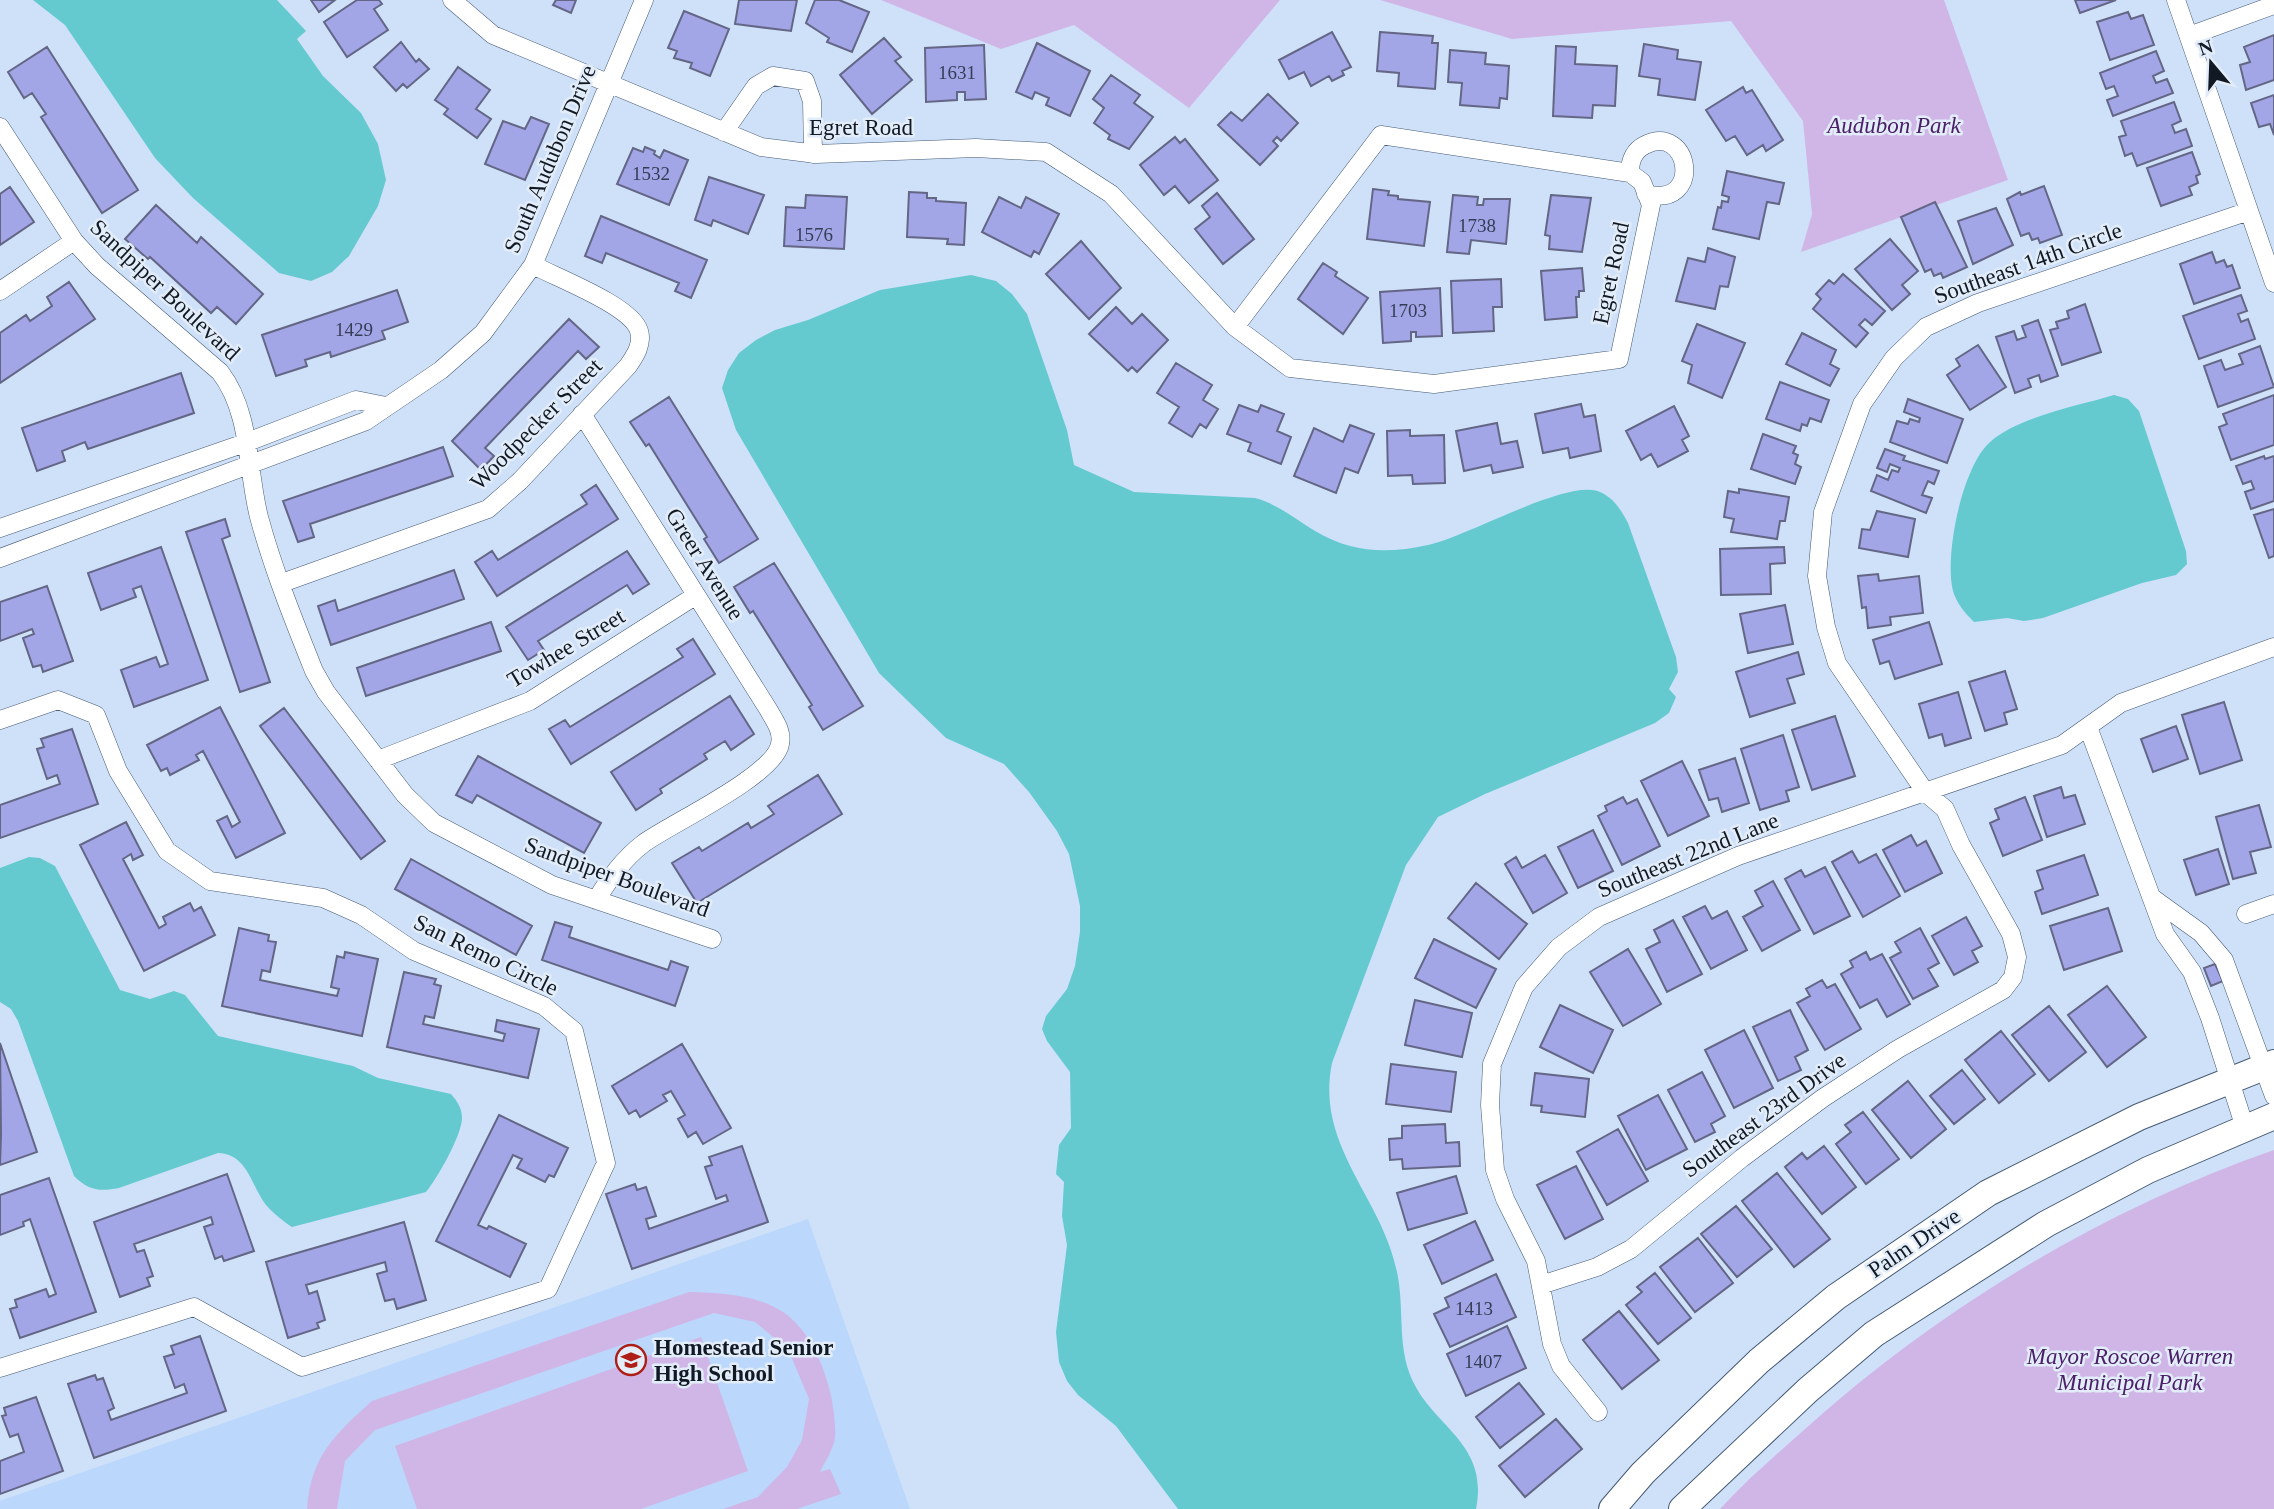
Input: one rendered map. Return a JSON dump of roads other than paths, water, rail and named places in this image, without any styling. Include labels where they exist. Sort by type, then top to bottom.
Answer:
[{"type":"main road","name":"Palm Drive","points":[[1612,1509],[1643,1473],[1759,1361],[1836,1297],[1989,1193],[2139,1117],[2269,1065]]},
{"type":"main road","points":[[1682,1509],[1808,1390],[1874,1334],[2046,1224],[2148,1170],[2274,1116]]},
{"type":"street","name":"Egret Road","points":[[452,0],[493,35],[761,147],[813,154],[876,154],[976,148],[1046,152],[1111,194],[1235,327],[1290,369],[1434,384],[1619,359],[1651,205],[1642,182],[1630,173]]},
{"type":"street","name":"South Audubon Drive","points":[[0,558],[366,421],[441,370],[484,333],[533,265],[644,0]]},
{"type":"street","points":[[2176,0],[2274,283]]},
{"type":"street","points":[[2189,36],[2274,5]]},
{"type":"street","points":[[724,132],[756,86],[773,76],[805,81],[812,101],[813,154]]},
{"type":"street","name":"Sandpiper Boulevard","points":[[0,127],[74,241],[113,281],[220,372],[236,400],[260,521],[314,671],[414,807],[434,823],[552,885],[712,939]]},
{"type":"street","points":[[1235,327],[1381,135],[1630,173],[1633,155],[1647,144],[1665,142],[1680,152],[1685,169],[1679,186],[1664,196],[1646,194]]},
{"type":"street","name":"Southeast 14th Circle","points":[[2013,977],[2017,957],[2011,934],[1961,845],[1945,809],[1926,793],[1837,663],[1826,627],[1817,576],[1823,512],[1862,404],[1894,358],[1926,327],[1978,303],[2249,211]]},
{"type":"street","points":[[0,291],[74,241]]},
{"type":"street","name":"Woodpecker Street","points":[[282,583],[488,509],[520,481],[628,366],[636,355],[639,331],[625,312],[533,265]]},
{"type":"street","points":[[0,528],[245,443],[356,400],[386,406]]},
{"type":"street","name":"Greer Avenue","points":[[582,414],[768,709],[779,728],[781,742],[777,752],[757,774],[646,842],[625,859],[596,900]]},
{"type":"street","name":"Towhee Street","points":[[378,760],[530,701],[695,596]]},
{"type":"street","name":"Southeast 22nd Lane","points":[[1598,1412],[1561,1366],[1552,1345],[1536,1261],[1505,1199],[1495,1170],[1490,1105],[1492,1064],[1524,987],[1559,947],[1599,917],[1738,856],[2062,745],[2120,703],[2274,647]]},
{"type":"street","name":"San Remo Circle","points":[[0,720],[58,700],[96,715],[118,771],[167,851],[210,881],[323,898],[361,915],[414,951],[544,1006],[574,1031],[606,1163],[548,1289],[302,1367],[194,1307],[0,1368]]},
{"type":"street","points":[[2088,727],[2165,934],[2192,972],[2245,1128]]},
{"type":"street","points":[[2151,897],[2201,933],[2224,960],[2269,1065],[2274,1096]]},
{"type":"street","points":[[2246,914],[2274,904]]},
{"type":"street","name":"Southeast 23rd Drive","points":[[1541,1285],[1597,1267],[1631,1249],[1742,1157],[1823,1098],[1898,1049],[2003,990],[2013,977]]},
{"type":"place","name":"Homestead Senior High School","points":[[631,1360]]},
{"type":"park label","name":"Audubon Park","points":[[1894,125]]},
{"type":"park label","name":"Mayor Roscoe Warren Municipal Park","points":[[2130,1369]]}]
